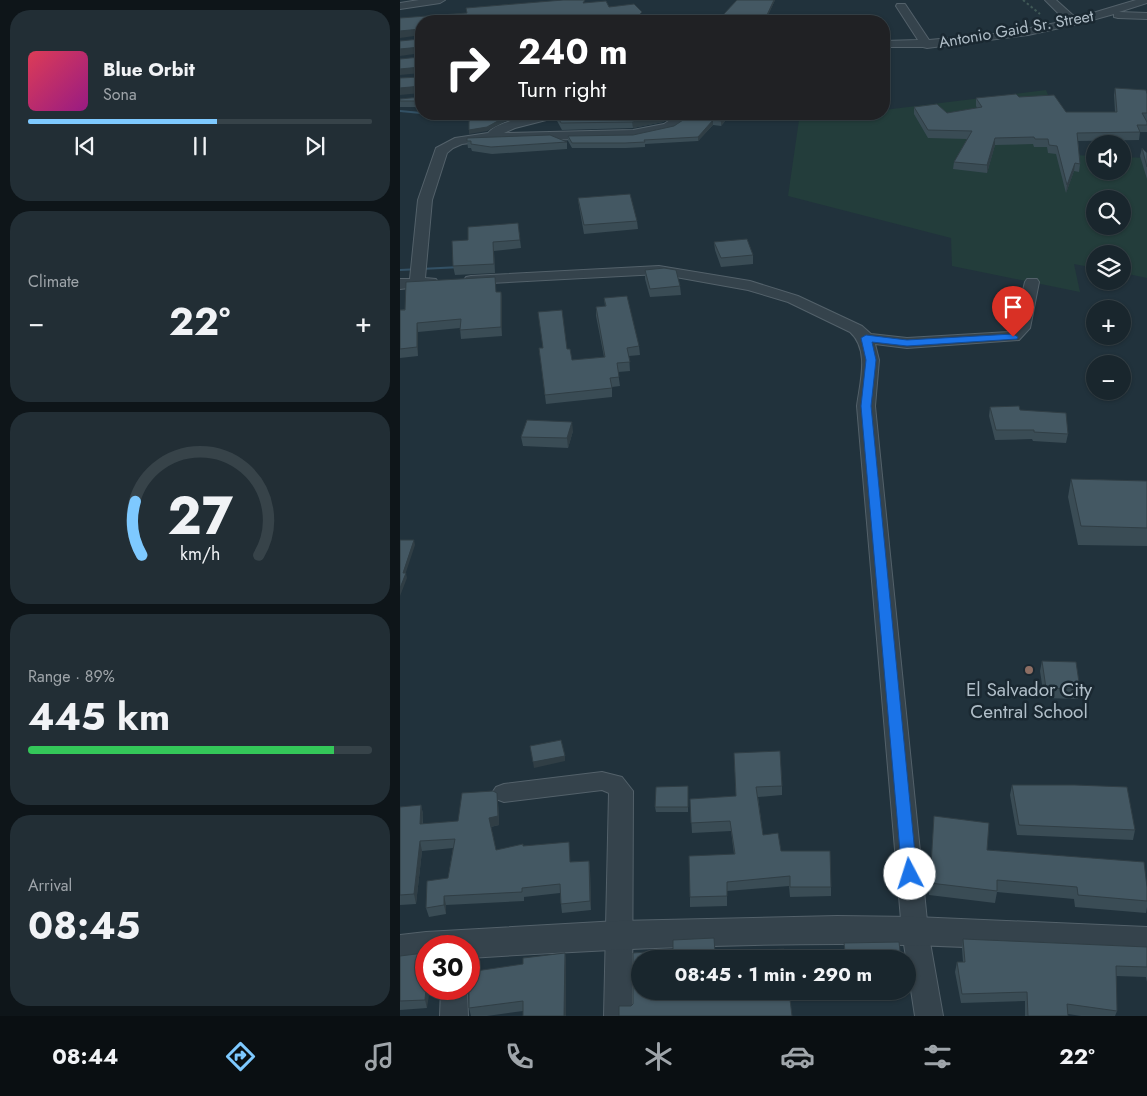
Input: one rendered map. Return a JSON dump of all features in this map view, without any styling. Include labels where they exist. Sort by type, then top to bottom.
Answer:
[{"type":"street","points":[[400,6],[414,2],[440,0]]},
{"type":"street","points":[[1050,0],[1074,22]]},
{"type":"street","name":"Antonio Gaid Sr. Street","points":[[890,44],[927,44],[978,39],[1074,22],[1147,0]]},
{"type":"street","points":[[901,6],[927,44]]},
{"type":"street","points":[[1102,14],[1147,16]]},
{"type":"street","points":[[486,137],[512,125],[531,120]]},
{"type":"street","points":[[417,283],[425,200],[441,151],[449,145],[459,141],[486,137],[633,134],[665,127],[678,120]]},
{"type":"street","points":[[400,284],[659,270],[750,286],[793,299],[856,330],[866,338],[907,343],[1013,337],[1022,328],[1032,282]]},
{"type":"street","points":[[866,338],[871,360],[866,406],[915,931],[928,1016]]},
{"type":"street","points":[[504,793],[602,781],[614,784],[621,791],[618,1016]]},
{"type":"street","points":[[480,943],[618,934],[837,930],[915,931],[1147,942]]},
{"type":"street","points":[[400,949],[415,948]]},
{"type":"street","points":[[454,1000],[454,1016]]},
{"type":"green space","points":[[1046,90],[1073,155],[1086,156],[1086,180],[1131,180],[1131,157],[1147,158],[1147,278],[1131,275],[1131,245],[1086,245],[1086,266],[1074,264],[1080,292],[952,266],[951,238],[788,196],[799,120],[890,120],[890,109]]},
{"type":"building","points":[[585,0],[583,3],[606,1],[609,7],[634,4],[642,12],[639,15],[440,15],[467,13],[466,8]]},
{"type":"building","points":[[737,0],[774,0],[767,15],[723,15]]},
{"type":"building","points":[[415,17],[415,30],[400,31],[400,18]]},
{"type":"building","points":[[415,40],[415,48],[400,49],[400,41]]},
{"type":"building","points":[[415,58],[415,68],[400,69],[400,59]]},
{"type":"building","points":[[415,77],[415,87],[400,88],[400,78]]},
{"type":"building","points":[[1115,88],[1146,90],[1147,113],[1142,113],[1147,125],[1137,125],[1140,132],[1077,133],[1080,164],[1075,163],[1067,185],[1057,146],[1049,145],[1048,139],[1035,139],[1034,137],[995,138],[987,165],[954,162],[972,131],[928,130],[914,107],[937,104],[947,113],[982,107],[976,98],[1016,94],[1019,97],[1054,95],[1066,112],[1117,112]]},
{"type":"building","points":[[415,98],[415,101],[400,101],[400,99]]},
{"type":"building","points":[[500,120],[487,127],[469,130],[469,121]]},
{"type":"building","points":[[559,120],[642,120],[632,122],[561,123]]},
{"type":"building","points":[[683,120],[713,120],[698,137],[625,143],[572,143],[568,136],[633,135],[674,126]]},
{"type":"building","points":[[550,135],[567,142],[491,147],[471,144],[471,141],[467,141],[467,138]]},
{"type":"building","points":[[1142,148],[1147,153],[1147,167]]},
{"type":"building","points":[[630,194],[637,221],[584,225],[578,198]]},
{"type":"building","points":[[518,223],[520,240],[493,242],[494,264],[453,266],[452,241],[468,240],[468,227]]},
{"type":"building","points":[[747,239],[753,255],[721,258],[714,242]]},
{"type":"building","points":[[664,268],[676,270],[680,286],[650,289],[645,270]]},
{"type":"building","points":[[495,277],[496,292],[501,292],[501,327],[460,330],[461,319],[417,323],[417,347],[400,349],[400,310],[405,310],[406,282]]},
{"type":"building","points":[[627,296],[639,346],[627,348],[630,362],[617,363],[619,377],[610,378],[612,388],[545,395],[539,348],[543,348],[538,312],[562,310],[567,349],[570,349],[572,360],[605,357],[596,307],[606,306],[604,298]]},
{"type":"building","points":[[1019,406],[1020,410],[1066,413],[1068,434],[1034,432],[1034,430],[996,430],[990,407]]},
{"type":"building","points":[[527,420],[572,422],[567,438],[521,437]]},
{"type":"building","points":[[1071,479],[1147,481],[1147,528],[1081,526]]},
{"type":"building","points":[[400,540],[414,540],[403,573],[406,573],[400,588]]},
{"type":"building","points":[[1042,661],[1076,662],[1080,689],[1046,688]]},
{"type":"building","points":[[561,740],[565,756],[533,762],[530,746]]},
{"type":"building","points":[[780,751],[782,786],[756,787],[763,835],[778,833],[781,851],[830,851],[831,887],[790,887],[790,876],[727,882],[727,896],[690,897],[689,856],[735,854],[730,821],[691,823],[690,799],[736,796],[734,753]]},
{"type":"building","points":[[1012,785],[1127,787],[1135,830],[1019,825]]},
{"type":"building","points":[[688,786],[688,807],[655,807],[656,787]]},
{"type":"building","points":[[493,791],[497,793],[498,816],[489,818],[496,850],[523,844],[523,846],[569,842],[570,862],[589,861],[590,901],[561,904],[560,884],[522,888],[522,892],[444,896],[444,905],[426,908],[427,881],[448,878],[455,839],[420,841],[414,894],[400,895],[400,807],[421,805],[420,824],[458,821],[462,793]]},
{"type":"building","points":[[934,816],[989,823],[987,850],[1144,862],[1147,901],[1078,895],[1077,887],[997,880],[997,891],[930,883]]},
{"type":"building","points":[[714,938],[715,950],[673,950],[673,940]]},
{"type":"building","points":[[963,939],[1147,947],[1147,967],[1116,966],[1117,1011],[1067,1004],[1068,1016],[1028,1016],[1027,992],[962,994],[957,962],[965,962]]},
{"type":"building","points":[[899,942],[900,950],[845,950],[844,943]]},
{"type":"building","points":[[565,953],[564,1016],[523,1016],[523,1001],[469,1008],[469,1000],[480,1000],[480,970],[523,964],[523,958]]},
{"type":"building","points":[[415,954],[415,1000],[425,1000],[400,1001],[400,956]]},
{"type":"building","points":[[633,1000],[790,1000],[792,1016],[619,1016],[619,1006],[631,1006]]},
{"type":"waterway","points":[[400,111],[415,112]]},
{"type":"waterway","points":[[400,270],[460,267]]},
{"type":"place","name":"El Salvador City Central School","points":[[1029,670]]},
{"type":"route","points":[[910,874],[866,406],[871,360],[866,338],[907,343],[1013,337]]}]
